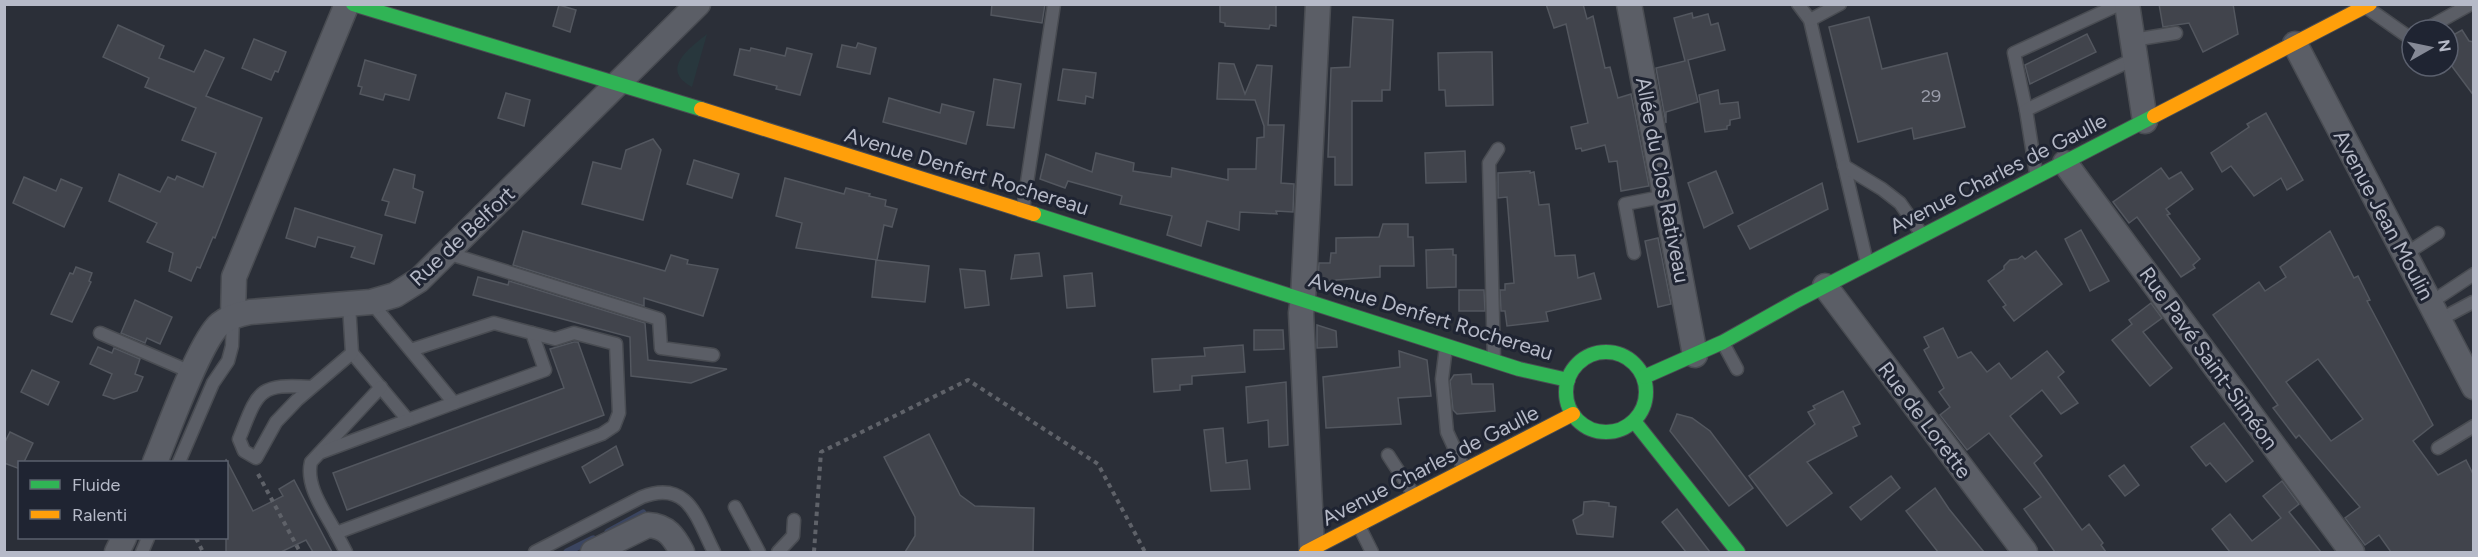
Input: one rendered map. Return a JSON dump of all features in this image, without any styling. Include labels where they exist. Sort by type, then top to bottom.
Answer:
[{"type":"street","points":[[155,461],[209,338],[219,325],[233,316],[234,277],[347,4]]},
{"type":"street","name":"Avenue Denfert Rochereau","points":[[353,4],[1023,211],[1494,361],[1568,380]]},
{"type":"street","name":"Rue de Belfort","points":[[233,316],[250,312],[360,304],[395,295],[419,280],[619,85],[658,42],[698,4]]},
{"type":"street","points":[[1309,551],[1314,460],[1300,313],[1303,299],[1318,4]]},
{"type":"street","name":"Allée du Clos Rativeau","points":[[1629,4],[1695,356]]},
{"type":"street","points":[[2127,4],[2145,121]]},
{"type":"street","name":"Avenue Charles de Gaulle","points":[[1644,376],[1695,356],[1867,264],[2367,5]]},
{"type":"street","name":"Avenue Jean Moulin","points":[[2295,44],[2474,387]]},
{"type":"street","name":"Rue Pavé Saint-Siméon","points":[[2065,163],[2352,552]]},
{"type":"street","name":"Rue de Lorette","points":[[1825,286],[2025,552]]},
{"type":"street","points":[[1605,351],[1617,352],[1628,357],[1638,366],[1644,376],[1647,396],[1645,405],[1634,421],[1623,429],[1609,432],[1595,431],[1582,425],[1573,414],[1566,392],[1573,369],[1581,360],[1605,351]]},
{"type":"street","name":"Avenue Charles de Gaulle","points":[[1309,551],[1573,414]]},
{"type":"street","points":[[1634,421],[1738,552]]},
{"type":"street","points":[[593,552],[648,525],[659,526],[669,532],[682,552]]},
{"type":"lane","points":[[1023,211],[1054,4]]},
{"type":"lane","points":[[1798,4],[1810,20],[1867,264]]},
{"type":"lane","points":[[1810,20],[1840,4]]},
{"type":"lane","points":[[2037,177],[2014,53],[2120,4]]},
{"type":"lane","points":[[2446,18],[2471,4]]},
{"type":"lane","points":[[2367,5],[2400,30]]},
{"type":"lane","points":[[2026,110],[2134,49],[2176,33]]},
{"type":"lane","points":[[1494,361],[1489,163],[1498,149]]},
{"type":"lane","points":[[1844,166],[1900,203],[1923,236]]},
{"type":"lane","points":[[1634,253],[1625,204],[1666,196]]},
{"type":"lane","points":[[2404,255],[2438,233]]},
{"type":"lane","points":[[447,253],[659,319],[661,348],[713,355]]},
{"type":"lane","points":[[2434,312],[2474,274]]},
{"type":"lane","points":[[2434,312],[2473,302]]},
{"type":"lane","points":[[360,304],[411,350],[454,403]]},
{"type":"lane","points":[[311,387],[276,387],[266,390],[256,398],[239,439],[244,451],[256,458],[276,422],[311,387],[352,353],[360,304]]},
{"type":"lane","points":[[179,461],[213,383],[228,361],[232,346],[233,316]]},
{"type":"lane","points":[[336,532],[602,434],[614,426],[619,413],[616,344],[574,333],[555,339],[494,322],[411,350]]},
{"type":"lane","points":[[100,333],[193,372]]},
{"type":"lane","points":[[316,454],[544,370],[532,333]]},
{"type":"lane","points":[[1722,342],[1737,369]]},
{"type":"lane","points":[[1446,346],[1442,379],[1447,432],[1465,471]]},
{"type":"lane","points":[[352,353],[408,420]]},
{"type":"lane","points":[[346,552],[310,478],[311,462],[316,454],[381,387]]},
{"type":"lane","points":[[2438,448],[2474,426]]},
{"type":"lane","points":[[1388,455],[1415,496]]},
{"type":"lane","points":[[535,552],[642,497],[656,492],[669,491],[682,496],[691,507],[714,552]]},
{"type":"lane","points":[[735,507],[759,552]]},
{"type":"lane","points":[[778,552],[793,536],[794,520]]},
{"type":"lane","points":[[1359,525],[1372,552]]},
{"type":"path","points":[[814,552],[820,452],[968,380],[1098,464],[1145,552]]},
{"type":"path","points":[[256,458],[258,472],[300,552]]},
{"type":"shaded area","points":[[707,34],[692,87],[682,80],[678,73],[678,66],[686,52]]},
{"type":"building","points":[[992,4],[1045,4],[1042,23],[991,15]]},
{"type":"building","points":[[1220,4],[1276,4],[1276,26],[1270,25],[1269,29],[1225,26],[1225,23],[1220,22]]},
{"type":"building","points":[[1546,4],[1583,4],[1587,19],[1593,16],[1605,68],[1610,67],[1618,98],[1631,94],[1649,186],[1621,191],[1617,161],[1609,162],[1605,145],[1582,151],[1581,148],[1576,149],[1571,127],[1588,123],[1566,24],[1554,28]]},
{"type":"building","points":[[2159,4],[2233,4],[2238,34],[2203,52],[2189,23],[2163,27]]},
{"type":"building","points":[[559,5],[576,10],[570,32],[553,26]]},
{"type":"building","points":[[1692,13],[1693,18],[1708,14],[1711,25],[1718,23],[1725,50],[1688,60],[1698,102],[1666,112],[1666,123],[1656,68],[1685,61],[1674,18]]},
{"type":"building","points":[[1353,17],[1393,20],[1390,90],[1382,90],[1382,101],[1352,101],[1352,185],[1335,185],[1335,157],[1328,157],[1331,68],[1350,67]]},
{"type":"building","points":[[1869,17],[1882,69],[1947,53],[1965,127],[1914,139],[1912,128],[1858,142],[1829,27]]},
{"type":"building","points":[[118,25],[164,46],[159,58],[194,72],[205,50],[224,58],[206,96],[262,118],[215,238],[213,237],[200,268],[197,267],[191,281],[169,271],[173,253],[147,242],[157,223],[109,201],[119,174],[160,192],[168,177],[175,180],[177,176],[203,187],[216,153],[182,140],[196,108],[145,87],[149,78],[103,57]]},
{"type":"building","points":[[2462,30],[2469,41],[2474,42],[2474,96],[2460,77],[2460,31]]},
{"type":"building","points":[[2087,34],[2096,52],[2030,84],[2025,65]]},
{"type":"building","points":[[254,39],[286,52],[278,72],[275,71],[271,80],[242,68]]},
{"type":"building","points":[[858,43],[876,48],[870,74],[837,67],[842,45],[856,48]]},
{"type":"building","points":[[751,48],[785,56],[787,48],[812,54],[800,95],[776,89],[777,86],[734,75],[740,49],[750,51]]},
{"type":"building","points":[[1492,52],[1493,105],[1446,106],[1445,90],[1439,90],[1438,53]]},
{"type":"building","points":[[365,60],[416,75],[409,100],[385,94],[383,100],[360,94],[362,87],[358,86]]},
{"type":"building","points":[[1219,63],[1234,64],[1245,94],[1257,65],[1272,66],[1268,125],[1284,125],[1281,183],[1294,184],[1293,212],[1276,211],[1277,214],[1240,212],[1239,230],[1207,221],[1201,246],[1167,235],[1172,216],[1120,204],[1122,196],[1068,181],[1065,188],[1040,179],[1046,154],[1092,172],[1096,153],[1134,163],[1133,171],[1171,177],[1172,168],[1228,180],[1228,169],[1256,169],[1257,138],[1264,137],[1264,126],[1255,100],[1217,99]]},
{"type":"building","points":[[1063,69],[1096,73],[1093,98],[1086,96],[1085,104],[1058,100]]},
{"type":"building","points":[[994,79],[1021,84],[1014,128],[987,125]]},
{"type":"building","points":[[1718,90],[1720,104],[1738,102],[1740,118],[1730,120],[1727,129],[1705,132],[1699,95]]},
{"type":"building","points":[[506,93],[530,100],[524,126],[498,118]]},
{"type":"building","points":[[889,98],[940,113],[942,104],[974,112],[966,144],[883,122]]},
{"type":"building","points":[[2266,113],[2303,180],[2287,190],[2281,178],[2254,196],[2231,166],[2222,172],[2211,153],[2249,127],[2247,124]]},
{"type":"building","points":[[653,139],[661,150],[643,220],[582,204],[593,162],[621,169],[626,150]]},
{"type":"building","points":[[1465,151],[1466,182],[1426,183],[1425,153]]},
{"type":"building","points":[[694,160],[739,174],[732,198],[687,184]]},
{"type":"building","points":[[2161,168],[2169,179],[2181,172],[2193,189],[2166,209],[2170,214],[2167,215],[2200,259],[2193,265],[2195,268],[2181,277],[2137,217],[2129,223],[2113,202]]},
{"type":"building","points":[[394,169],[415,175],[413,188],[423,192],[415,223],[385,215],[389,202],[382,200]]},
{"type":"building","points":[[1530,171],[1530,173],[1534,172],[1539,205],[1549,204],[1555,256],[1575,255],[1578,278],[1594,273],[1601,299],[1546,312],[1548,321],[1507,326],[1505,311],[1501,311],[1500,290],[1505,290],[1505,284],[1514,283],[1507,197],[1498,198],[1498,173]]},
{"type":"building","points":[[1716,171],[1733,213],[1704,228],[1688,183]]},
{"type":"building","points":[[24,177],[56,191],[61,179],[82,188],[64,227],[13,203]]},
{"type":"building","points":[[785,178],[844,194],[846,188],[870,194],[869,196],[886,200],[885,206],[897,209],[892,227],[884,225],[877,260],[796,248],[802,223],[776,216]]},
{"type":"building","points":[[1822,183],[1828,209],[1750,249],[1738,226]]},
{"type":"building","points":[[295,208],[382,235],[374,264],[351,257],[355,247],[318,237],[315,247],[286,238]]},
{"type":"building","points":[[1383,224],[1408,224],[1408,237],[1413,237],[1414,266],[1380,266],[1380,277],[1336,280],[1335,287],[1323,283],[1318,278],[1319,263],[1330,263],[1331,253],[1336,253],[1336,238],[1379,237]]},
{"type":"building","points":[[2081,230],[2109,281],[2090,291],[2065,239]]},
{"type":"building","points":[[523,231],[665,271],[671,255],[688,260],[687,264],[718,269],[703,316],[644,298],[644,306],[513,265]]},
{"type":"building","points":[[2330,231],[2354,278],[2358,276],[2370,300],[2367,301],[2433,425],[2413,441],[2438,475],[2466,460],[2474,476],[2474,552],[2391,552],[2379,535],[2365,545],[2345,518],[2360,507],[2299,435],[2296,438],[2273,408],[2278,405],[2213,315],[2259,282],[2265,291],[2286,277],[2280,267]],"holes":[[[2318,359],[2363,419],[2331,441],[2286,382]]]},
{"type":"building","points":[[1658,238],[1671,304],[1658,307],[1645,241]]},
{"type":"building","points":[[1453,249],[1453,255],[1456,255],[1456,287],[1427,288],[1426,250]]},
{"type":"building","points":[[2036,251],[2062,284],[2014,321],[2003,307],[2006,305],[1988,281],[2004,269],[2010,260],[2022,256],[2025,259]]},
{"type":"building","points":[[1039,253],[1042,276],[1011,279],[1015,255]]},
{"type":"building","points":[[876,260],[929,266],[925,302],[872,297]]},
{"type":"building","points":[[76,267],[92,273],[89,281],[91,282],[72,322],[51,314],[70,273],[73,274]]},
{"type":"building","points":[[960,269],[985,271],[989,305],[965,308]]},
{"type":"building","points":[[1092,273],[1095,306],[1067,308],[1064,276]]},
{"type":"building","points":[[478,277],[508,285],[509,281],[645,323],[648,360],[727,369],[691,383],[631,376],[630,337],[473,295]]},
{"type":"building","points":[[1459,290],[1484,290],[1485,311],[1459,311]]},
{"type":"building","points":[[135,300],[172,317],[160,344],[147,338],[145,343],[121,333]]},
{"type":"building","points":[[2151,303],[2162,318],[2143,332],[2172,368],[2150,386],[2112,340],[2132,324],[2129,320]]},
{"type":"building","points":[[1317,325],[1336,331],[1337,347],[1317,348]]},
{"type":"building","points":[[1943,328],[1958,358],[1971,352],[1987,372],[1999,363],[2011,379],[2047,351],[2064,372],[2058,377],[2078,403],[2061,414],[2042,390],[2010,416],[2042,456],[2034,463],[2082,530],[2089,524],[2103,543],[2101,545],[2106,552],[2055,552],[2024,509],[2041,497],[1989,433],[1967,450],[1940,415],[1950,407],[1939,392],[1944,388],[1924,350],[1929,347],[1924,337]]},
{"type":"building","points":[[1254,330],[1283,330],[1284,349],[1254,350]]},
{"type":"building","points":[[578,342],[604,415],[347,510],[333,473],[564,388],[550,349]]},
{"type":"building","points":[[1243,345],[1245,372],[1192,376],[1192,384],[1180,385],[1180,390],[1154,392],[1152,359],[1205,356],[1204,348]]},
{"type":"building","points":[[98,347],[112,353],[114,348],[140,359],[135,374],[143,377],[137,391],[114,399],[103,395],[112,374],[90,364]]},
{"type":"building","points":[[1399,351],[1427,360],[1431,396],[1398,398],[1401,424],[1326,428],[1323,377],[1400,367]]},
{"type":"building","points":[[32,370],[59,382],[48,405],[21,392]]},
{"type":"building","points":[[1471,374],[1472,384],[1493,384],[1495,411],[1457,414],[1453,410],[1450,381],[1454,375]]},
{"type":"building","points":[[1286,382],[1288,445],[1269,447],[1268,420],[1248,423],[1246,387]]},
{"type":"building","points":[[1843,391],[1860,424],[1853,427],[1857,436],[1807,462],[1832,493],[1787,526],[1749,476],[1815,424],[1808,412],[1815,409],[1813,406]]},
{"type":"building","points":[[1677,414],[1692,418],[1710,431],[1753,488],[1729,506],[1670,431]]},
{"type":"building","points":[[2224,423],[2253,461],[2226,482],[2210,463],[2206,466],[2191,447]]},
{"type":"building","points":[[1223,428],[1226,463],[1247,460],[1250,489],[1211,491],[1204,430]]},
{"type":"building","points":[[10,432],[33,443],[24,461],[18,461],[18,468],[4,463],[4,444]]},
{"type":"building","points":[[929,434],[960,495],[975,506],[1034,508],[1033,552],[905,552],[915,536],[915,517],[884,457]]},
{"type":"building","points":[[616,446],[623,465],[590,483],[582,467]]},
{"type":"building","points":[[228,463],[253,511],[283,496],[279,489],[294,480],[332,552],[313,552],[306,540],[281,552],[226,552]]},
{"type":"building","points":[[2124,465],[2139,485],[2125,496],[2109,476]]},
{"type":"building","points":[[1891,476],[1900,488],[1861,520],[1850,507]]},
{"type":"building","points":[[2282,481],[2299,504],[2289,512],[2321,552],[2230,552],[2212,529],[2230,514],[2252,541],[2281,518],[2263,496]]},
{"type":"building","points":[[1935,488],[1984,552],[1938,552],[1906,511]]},
{"type":"building","points":[[1584,502],[1609,503],[1609,506],[1616,507],[1613,537],[1577,534],[1573,520],[1583,514]]},
{"type":"building","points":[[1677,509],[1710,552],[1686,552],[1662,522]]},
{"type":"waterway","points":[[608,532],[643,513]]},
{"type":"waterway","points":[[567,552],[593,539]]},
{"type":"traffic: fast","points":[[353,4],[701,109]]},
{"type":"traffic: fast","points":[[1644,377],[1723,342],[1798,300],[2154,116]]},
{"type":"traffic: fast","points":[[1034,214],[1519,369],[1568,380]]},
{"type":"traffic: fast","points":[[1598,352],[1614,352],[1635,363],[1646,384],[1646,392],[1646,400],[1635,421],[1614,432],[1598,432],[1584,426],[1572,414],[1566,400],[1566,384],[1572,370],[1584,358],[1598,352]]},
{"type":"traffic: fast","points":[[1634,421],[1738,552]]},
{"type":"traffic: slow","points":[[2154,116],[2370,4]]},
{"type":"traffic: slow","points":[[701,109],[1034,214]]},
{"type":"traffic: slow","points":[[1306,552],[1573,414]]}]
